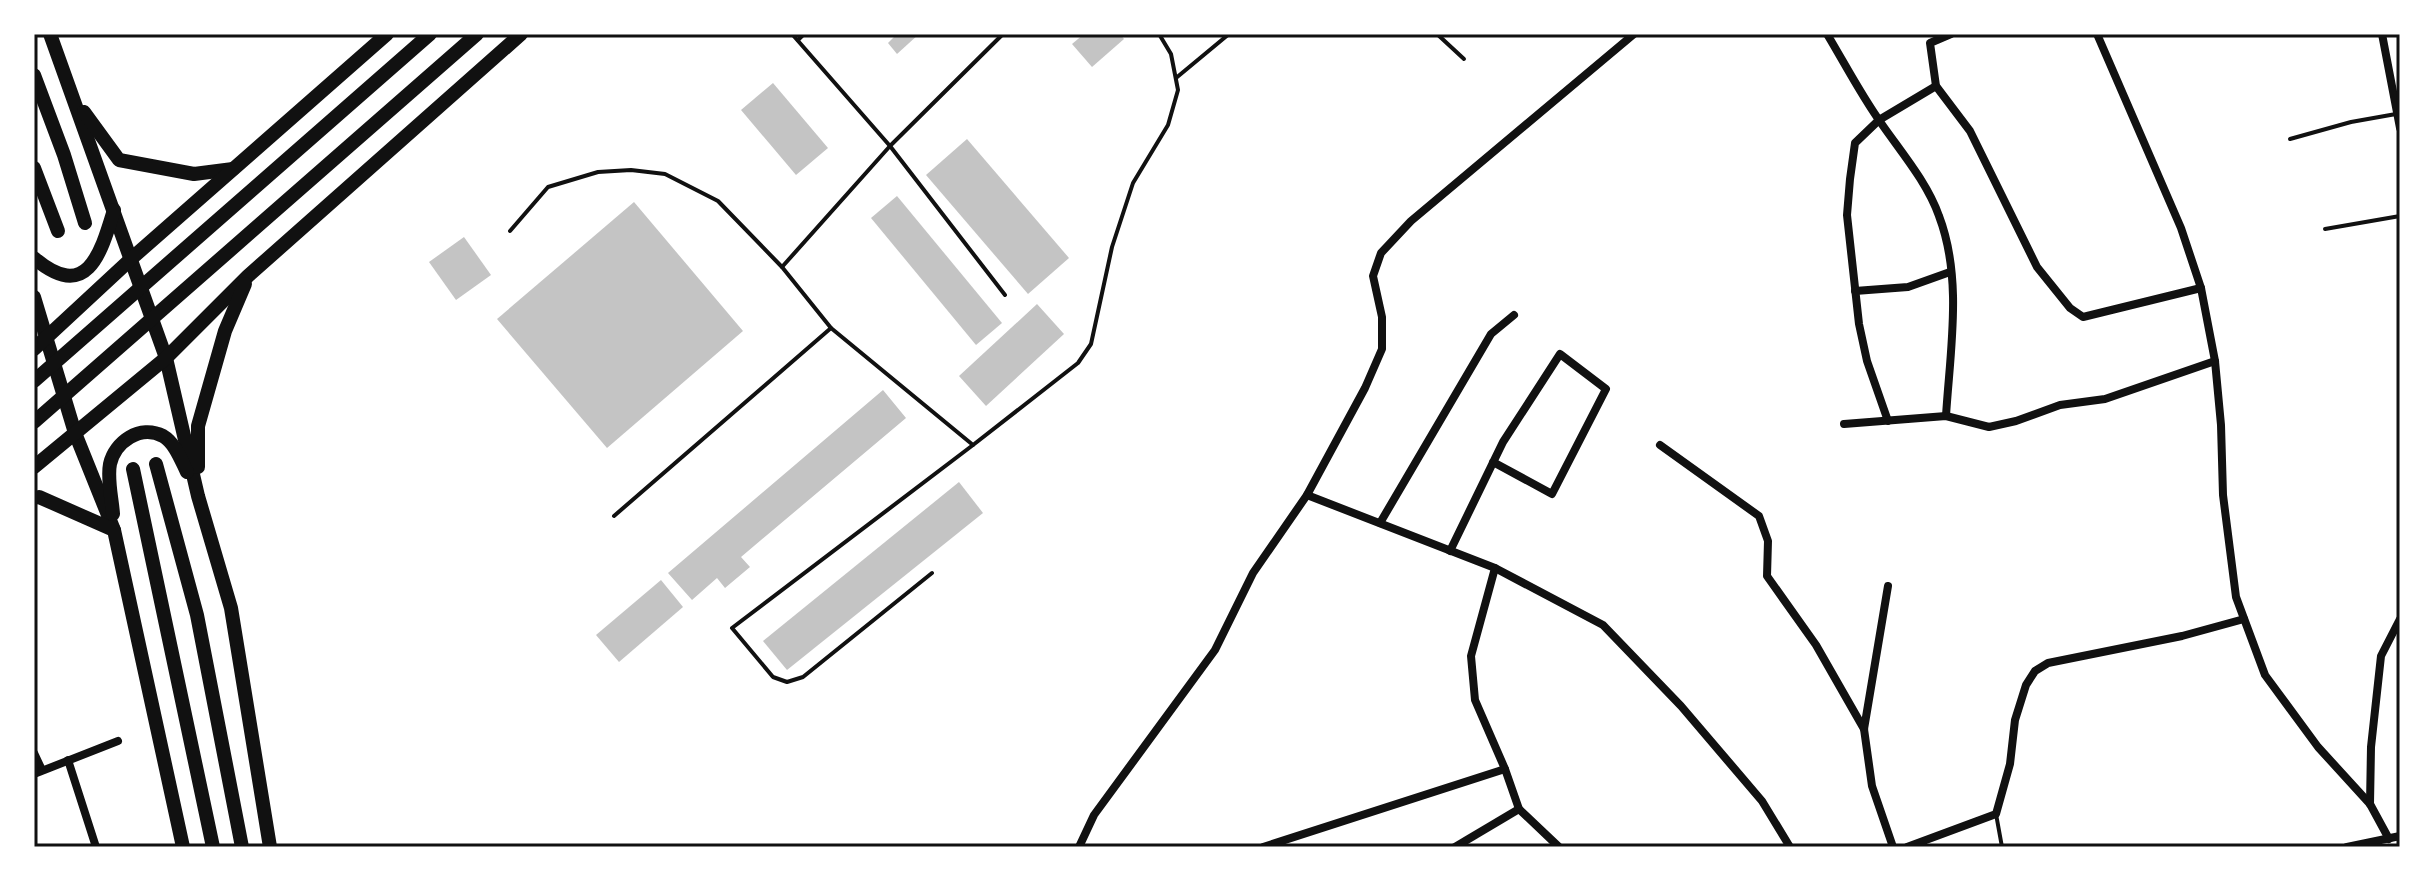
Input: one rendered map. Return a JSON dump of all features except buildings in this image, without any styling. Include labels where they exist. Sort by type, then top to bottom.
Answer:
[{"type":"highway","points":[[50,34],[166,358],[198,496],[231,608],[270,847]]},
{"type":"highway","points":[[34,349],[132,258],[387,34]]},
{"type":"highway","points":[[34,381],[430,34]]},
{"type":"highway","points":[[34,422],[477,34]]},
{"type":"highway","points":[[34,467],[166,358],[248,276],[521,34]]},
{"type":"highway","points":[[34,75],[85,223]]},
{"type":"highway","points":[[69,90],[119,160],[194,174],[233,169]]},
{"type":"highway","points":[[34,168],[58,231]]},
{"type":"highway","points":[[34,258],[50,271],[70,274],[94,265],[114,210]]},
{"type":"highway","points":[[198,496],[198,426],[225,331],[248,276]]},
{"type":"highway","points":[[34,297],[75,433],[114,530]]},
{"type":"highway","points":[[183,847],[114,530],[109,466],[116,448],[138,433],[163,436],[177,451],[198,496]]},
{"type":"highway","points":[[156,464],[197,615],[242,847]]},
{"type":"highway","points":[[133,469],[213,847]]},
{"type":"highway","points":[[34,498],[39,497],[114,530]]},
{"type":"street","points":[[1079,847],[1094,815],[1215,650],[1253,573],[1307,495],[1365,388],[1382,349],[1382,317],[1373,276],[1381,253],[1411,221],[1634,34]]},
{"type":"street","points":[[1827,34],[1939,214],[1947,243],[1953,304],[1946,416]]},
{"type":"street","points":[[1951,34],[1929,39],[1936,86],[1970,131],[2037,267],[2070,308],[2083,317],[2201,288]]},
{"type":"street","points":[[2097,34],[2181,228],[2201,288],[2215,361],[2223,495],[2236,597],[2265,675],[2318,747],[2370,804],[2389,839]]},
{"type":"street","points":[[2382,34],[2400,128]]},
{"type":"street","points":[[1888,421],[1867,361],[1855,291],[1847,215],[1855,143],[1879,120],[1936,86]]},
{"type":"street","points":[[1855,291],[1908,287],[1950,272]]},
{"type":"street","points":[[1380,523],[1491,334],[1514,315]]},
{"type":"street","points":[[1450,551],[1493,462],[1503,442],[1560,354],[1606,389],[1552,494],[1493,462]]},
{"type":"street","points":[[1844,424],[1946,416],[1989,427],[2060,405],[2105,399],[2215,361]]},
{"type":"street","points":[[1660,445],[1759,516],[1768,541],[1767,576],[1816,645],[1864,729]]},
{"type":"street","points":[[1307,495],[1495,568],[1603,625],[1681,706],[1762,801],[1790,847]]},
{"type":"street","points":[[1495,568],[1471,656],[1475,700],[1519,809],[1559,847]]},
{"type":"street","points":[[1888,586],[1864,729],[1872,786],[1893,847]]},
{"type":"street","points":[[1907,847],[1996,814],[2010,764],[2015,720],[2026,685],[2035,671],[2048,663],[2182,636],[2244,619]]},
{"type":"street","points":[[2370,804],[2371,747],[2381,656],[2400,619]]},
{"type":"street","points":[[34,753],[38,772],[118,741]]},
{"type":"street","points":[[68,760],[96,847]]},
{"type":"street","points":[[1263,847],[1505,769]]},
{"type":"street","points":[[1455,847],[1519,809]]},
{"type":"street","points":[[2347,847],[2400,836]]},
{"type":"lane","points":[[792,34],[890,146],[1005,295]]},
{"type":"lane","points":[[798,40],[804,34]]},
{"type":"lane","points":[[782,267],[890,146],[1003,34]]},
{"type":"lane","points":[[932,573],[803,677],[787,682],[773,677],[732,628],[1078,363],[1091,344],[1112,247],[1133,183],[1168,125],[1178,90],[1171,54],[1159,34]]},
{"type":"lane","points":[[1176,78],[1229,34]]},
{"type":"lane","points":[[1437,34],[1464,59]]},
{"type":"lane","points":[[2290,139],[2351,122],[2397,114]]},
{"type":"lane","points":[[510,231],[548,187],[598,172],[631,170],[665,174],[718,201],[782,267],[831,328],[973,445]]},
{"type":"lane","points":[[2325,229],[2400,216]]},
{"type":"lane","points":[[614,516],[831,328]]},
{"type":"lane","points":[[1996,814],[2002,847]]}]
